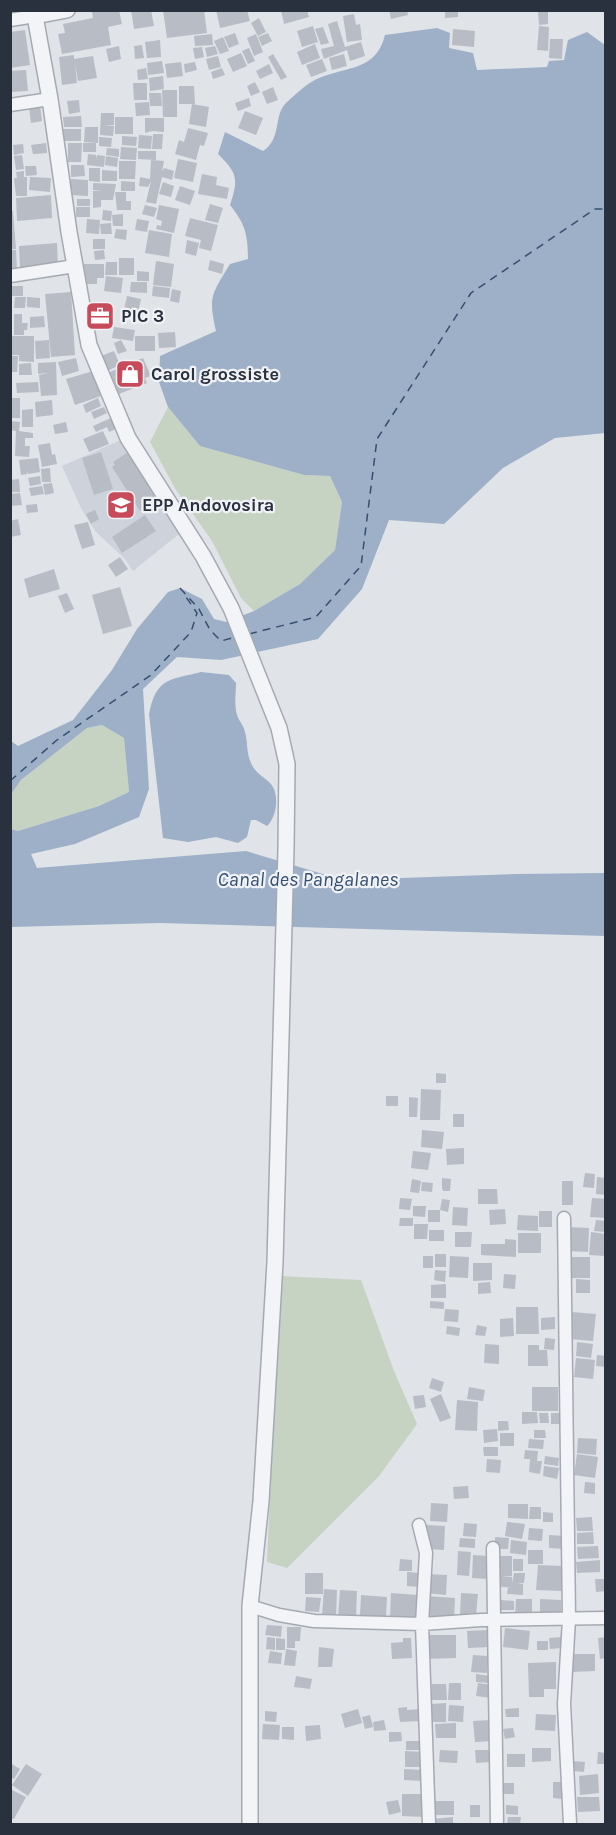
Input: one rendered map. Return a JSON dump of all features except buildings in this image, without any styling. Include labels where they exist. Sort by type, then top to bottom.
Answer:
[{"type":"street","points":[[10,20],[35,13],[67,10]]},
{"type":"street","points":[[35,13],[89,345],[128,438],[203,556],[231,608],[279,728],[286,764],[284,948],[275,1262],[261,1501],[250,1606],[250,1824]]},
{"type":"street","points":[[10,105],[50,99]]},
{"type":"street","points":[[10,276],[75,266]]},
{"type":"street","points":[[564,1218],[568,1619],[564,1704],[570,1824]]},
{"type":"street","points":[[419,1524],[426,1553],[422,1624],[429,1824]]},
{"type":"street","points":[[493,1548],[497,1824]]},
{"type":"street","points":[[250,1606],[279,1615],[314,1621],[422,1624],[606,1618]]},
{"type":"shaded area","name":"EPP Andovosira","points":[[123,439],[179,534],[133,571],[124,558],[95,531],[81,508],[62,466]]},
{"type":"green space","points":[[168,407],[200,446],[304,475],[330,476],[342,502],[335,550],[300,584],[254,611],[241,598],[212,541],[176,490],[150,442]]},
{"type":"green space","points":[[102,725],[124,738],[129,792],[99,806],[18,831],[11,829],[10,794],[21,780],[87,728]]},
{"type":"green space","points":[[280,1276],[361,1280],[394,1371],[417,1424],[379,1476],[287,1568],[267,1562]]},
{"type":"water","name":"Canal des Pangalanes","points":[[437,28],[450,33],[449,48],[473,53],[477,70],[547,67],[549,61],[564,60],[568,40],[587,32],[605,45],[605,433],[555,438],[503,468],[444,524],[389,520],[362,589],[318,639],[221,660],[177,657],[143,689],[149,789],[139,817],[75,844],[31,854],[37,868],[246,851],[343,880],[605,873],[605,936],[160,923],[11,927],[11,829],[18,831],[99,806],[129,792],[124,738],[102,725],[87,728],[21,780],[11,794],[11,741],[18,746],[73,720],[112,670],[137,629],[168,592],[180,588],[202,599],[214,619],[226,622],[254,611],[300,584],[335,550],[342,502],[330,476],[304,475],[200,446],[168,407],[159,382],[160,356],[216,331],[212,302],[216,289],[230,264],[248,259],[245,230],[230,205],[235,188],[233,171],[218,154],[225,132],[263,151],[273,140],[282,108],[306,86],[319,78],[360,66],[368,61],[381,47],[385,35]]},
{"type":"water","points":[[201,672],[229,675],[236,683],[236,711],[244,730],[249,759],[255,769],[270,783],[275,793],[275,811],[270,822],[267,826],[251,820],[247,837],[238,843],[216,837],[188,842],[163,838],[149,714],[156,693],[166,682]]},
{"type":"ferry route","points":[[249,634],[316,617],[361,566],[377,439],[471,293],[595,209],[606,209]]},
{"type":"ferry route","points":[[180,588],[199,609],[210,630],[221,641],[236,637]]},
{"type":"ferry route","points":[[10,781],[57,740],[151,675],[191,632],[197,613],[184,594]]},
{"type":"place","name":"PIC 3","points":[[100,316]]},
{"type":"place","name":"Carol grossiste","points":[[130,374]]},
{"type":"place","name":"EPP Andovosira","points":[[121,505]]}]
